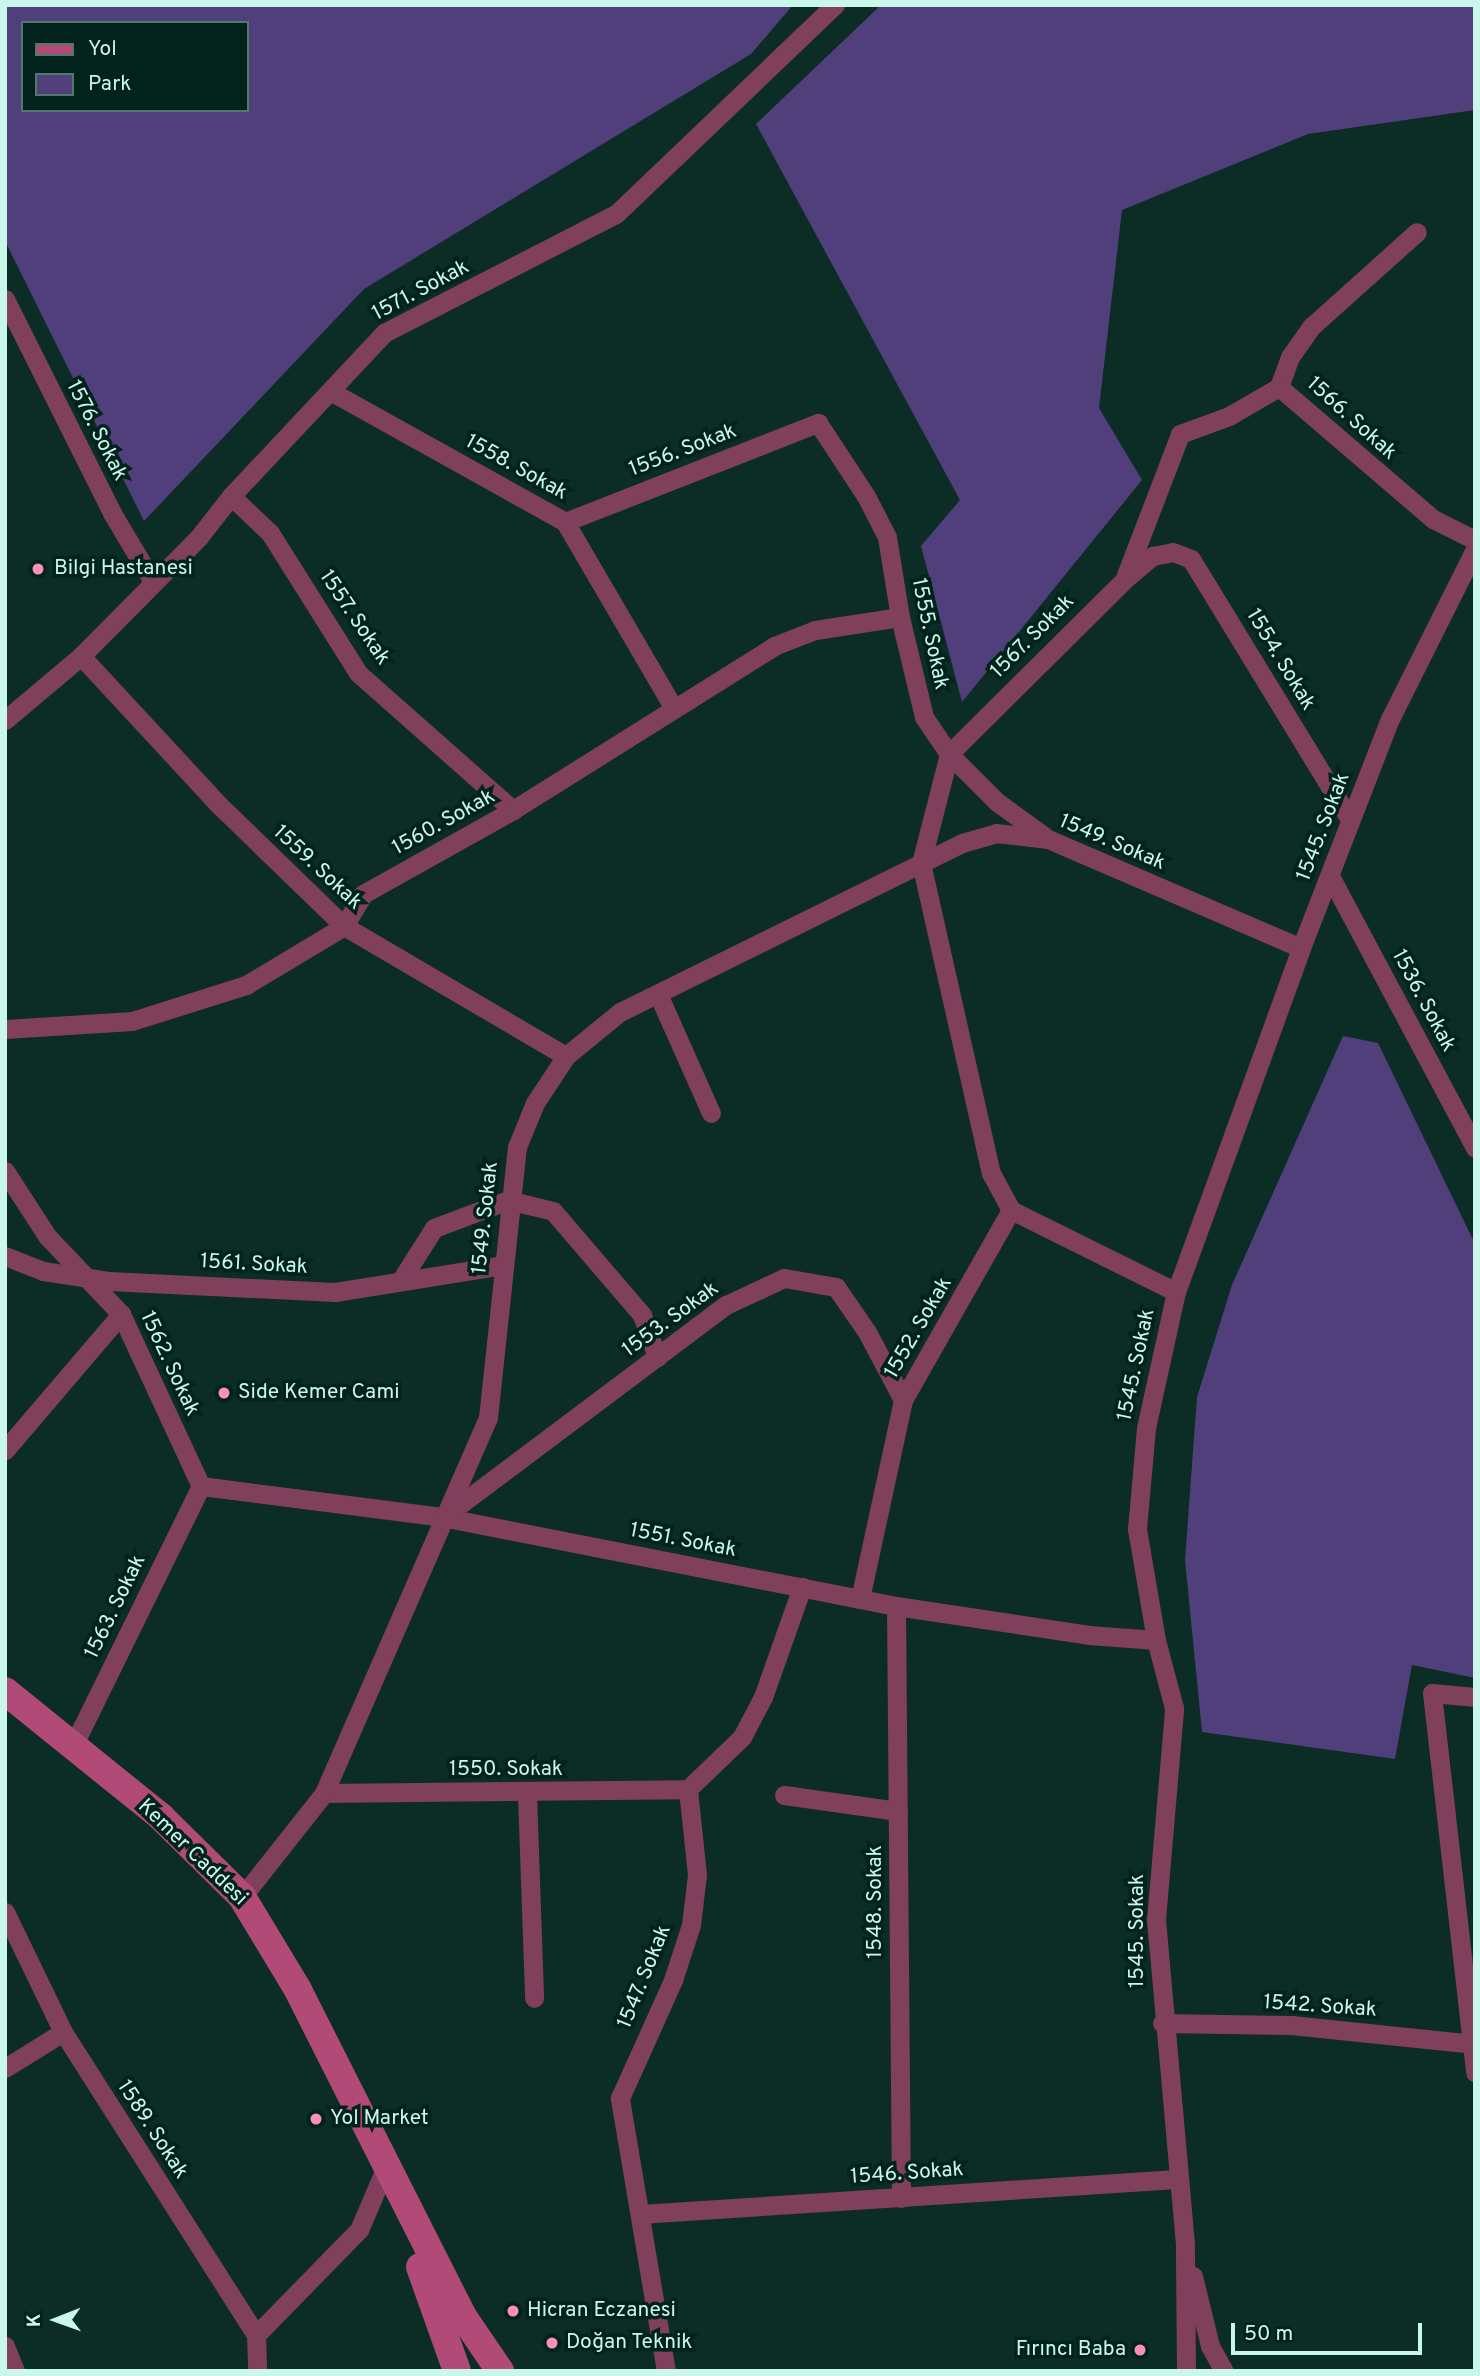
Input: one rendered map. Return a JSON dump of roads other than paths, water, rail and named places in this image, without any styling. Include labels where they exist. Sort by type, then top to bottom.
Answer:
[{"type":"street","name":"1571. Sokak","points":[[5,720],[80,656],[152,580],[199,537],[231,496],[384,333],[615,214],[835,5]]},
{"type":"street","points":[[1279,387],[1290,357],[1311,327],[1417,232]]},
{"type":"street","name":"1576. Sokak","points":[[5,299],[11,324],[112,513],[152,580]]},
{"type":"street","name":"1566. Sokak","points":[[1124,580],[1180,434],[1229,415],[1279,387],[1433,520],[1475,540]]},
{"type":"street","name":"1558. Sokak","points":[[330,391],[565,522],[673,707]]},
{"type":"street","name":"1556. Sokak","points":[[565,522],[818,423]]},
{"type":"street","name":"1555. Sokak","points":[[818,423],[866,496],[887,537],[900,617],[924,717],[948,754],[997,802],[1048,839]]},
{"type":"street","name":"1557. Sokak","points":[[231,496],[270,533],[358,673],[513,810]]},
{"type":"street","name":"1545. Sokak","points":[[1185,2244],[1162,2023],[1156,1920],[1174,1708],[1156,1640],[1137,1530],[1146,1428],[1176,1292],[1301,948],[1390,719],[1475,549]]},
{"type":"street","name":"1554. Sokak","points":[[1153,556],[1172,552],[1191,559],[1350,819]]},
{"type":"street","name":"1567. Sokak","points":[[948,754],[1124,580],[1153,556]]},
{"type":"street","name":"1560. Sokak","points":[[5,1029],[132,1021],[187,1007],[246,985],[344,926],[363,894],[513,810],[774,646],[815,630],[900,617]]},
{"type":"street","name":"1559. Sokak","points":[[80,656],[218,804],[344,926],[566,1056]]},
{"type":"street","points":[[948,754],[921,863],[990,1173],[1011,1210],[1176,1292]]},
{"type":"street","name":"1549. Sokak","points":[[242,1896],[324,1793],[442,1517],[488,1418],[508,1200],[517,1147],[535,1103],[566,1056],[620,1012],[921,863],[996,833],[1048,839],[1301,948]]},
{"type":"street","name":"1536. Sokak","points":[[1330,876],[1475,1148]]},
{"type":"street","points":[[658,994],[711,1113]]},
{"type":"street","name":"1562. Sokak","points":[[5,1171],[47,1236],[121,1314],[201,1486]]},
{"type":"street","points":[[401,1280],[434,1228],[508,1200],[553,1211],[642,1315],[657,1357]]},
{"type":"street","name":"1552. Sokak","points":[[860,1599],[903,1400],[1011,1210]]},
{"type":"street","name":"1561. Sokak","points":[[5,1256],[43,1271],[86,1278],[335,1292],[503,1265]]},
{"type":"street","name":"1553. Sokak","points":[[442,1517],[726,1305],[784,1278],[836,1287],[903,1400]]},
{"type":"street","points":[[5,1450],[121,1314]]},
{"type":"street","name":"1551. Sokak","points":[[201,1486],[442,1517],[896,1606],[1061,1632],[1156,1640]]},
{"type":"street","name":"1563. Sokak","points":[[72,1748],[201,1486]]},
{"type":"street","points":[[688,1789],[742,1737],[763,1697],[802,1587]]},
{"type":"street","name":"1548. Sokak","points":[[896,1606],[901,2198]]},
{"type":"street","name":"Kemer Caddesi","points":[[5,1691],[72,1748],[161,1817],[242,1896],[298,1990],[385,2169],[462,2315],[500,2371]]},
{"type":"street","points":[[1475,1697],[1432,1693],[1475,2073]]},
{"type":"street","name":"1550. Sokak","points":[[324,1793],[527,1794],[688,1789]]},
{"type":"street","name":"1547. Sokak","points":[[666,2371],[621,2098],[673,1980],[691,1925],[696,1875],[688,1789]]},
{"type":"street","points":[[527,1794],[534,1998]]},
{"type":"street","points":[[783,1794],[898,1811]]},
{"type":"street","name":"1589. Sokak","points":[[5,1912],[63,2032],[256,2334]]},
{"type":"street","name":"1542. Sokak","points":[[1162,2023],[1290,2025],[1473,2044]]},
{"type":"street","points":[[5,2068],[63,2032]]},
{"type":"street","points":[[257,2371],[256,2334],[359,2230],[385,2169]]},
{"type":"street","name":"Kemer Caddesi","points":[[385,2169],[457,2371]]},
{"type":"street","name":"1546. Sokak","points":[[640,2214],[1177,2179]]},
{"type":"street","points":[[1185,2244],[1186,2371]]},
{"type":"street","points":[[1185,2244],[1210,2346],[1224,2371]]},
{"type":"street","points":[[5,2346],[15,2371]]},
{"type":"place","name":"Bilgi Hastanesi","points":[[38,569]]},
{"type":"place","name":"Side Kemer Cami","points":[[224,1393]]},
{"type":"place","name":"Yol Market","points":[[316,2119]]},
{"type":"place","name":"Hicran Eczanesi","points":[[513,2311]]},
{"type":"place","name":"Doğan Teknik","points":[[552,2343]]},
{"type":"place","name":"Fırıncı Baba","points":[[1140,2350]]}]
